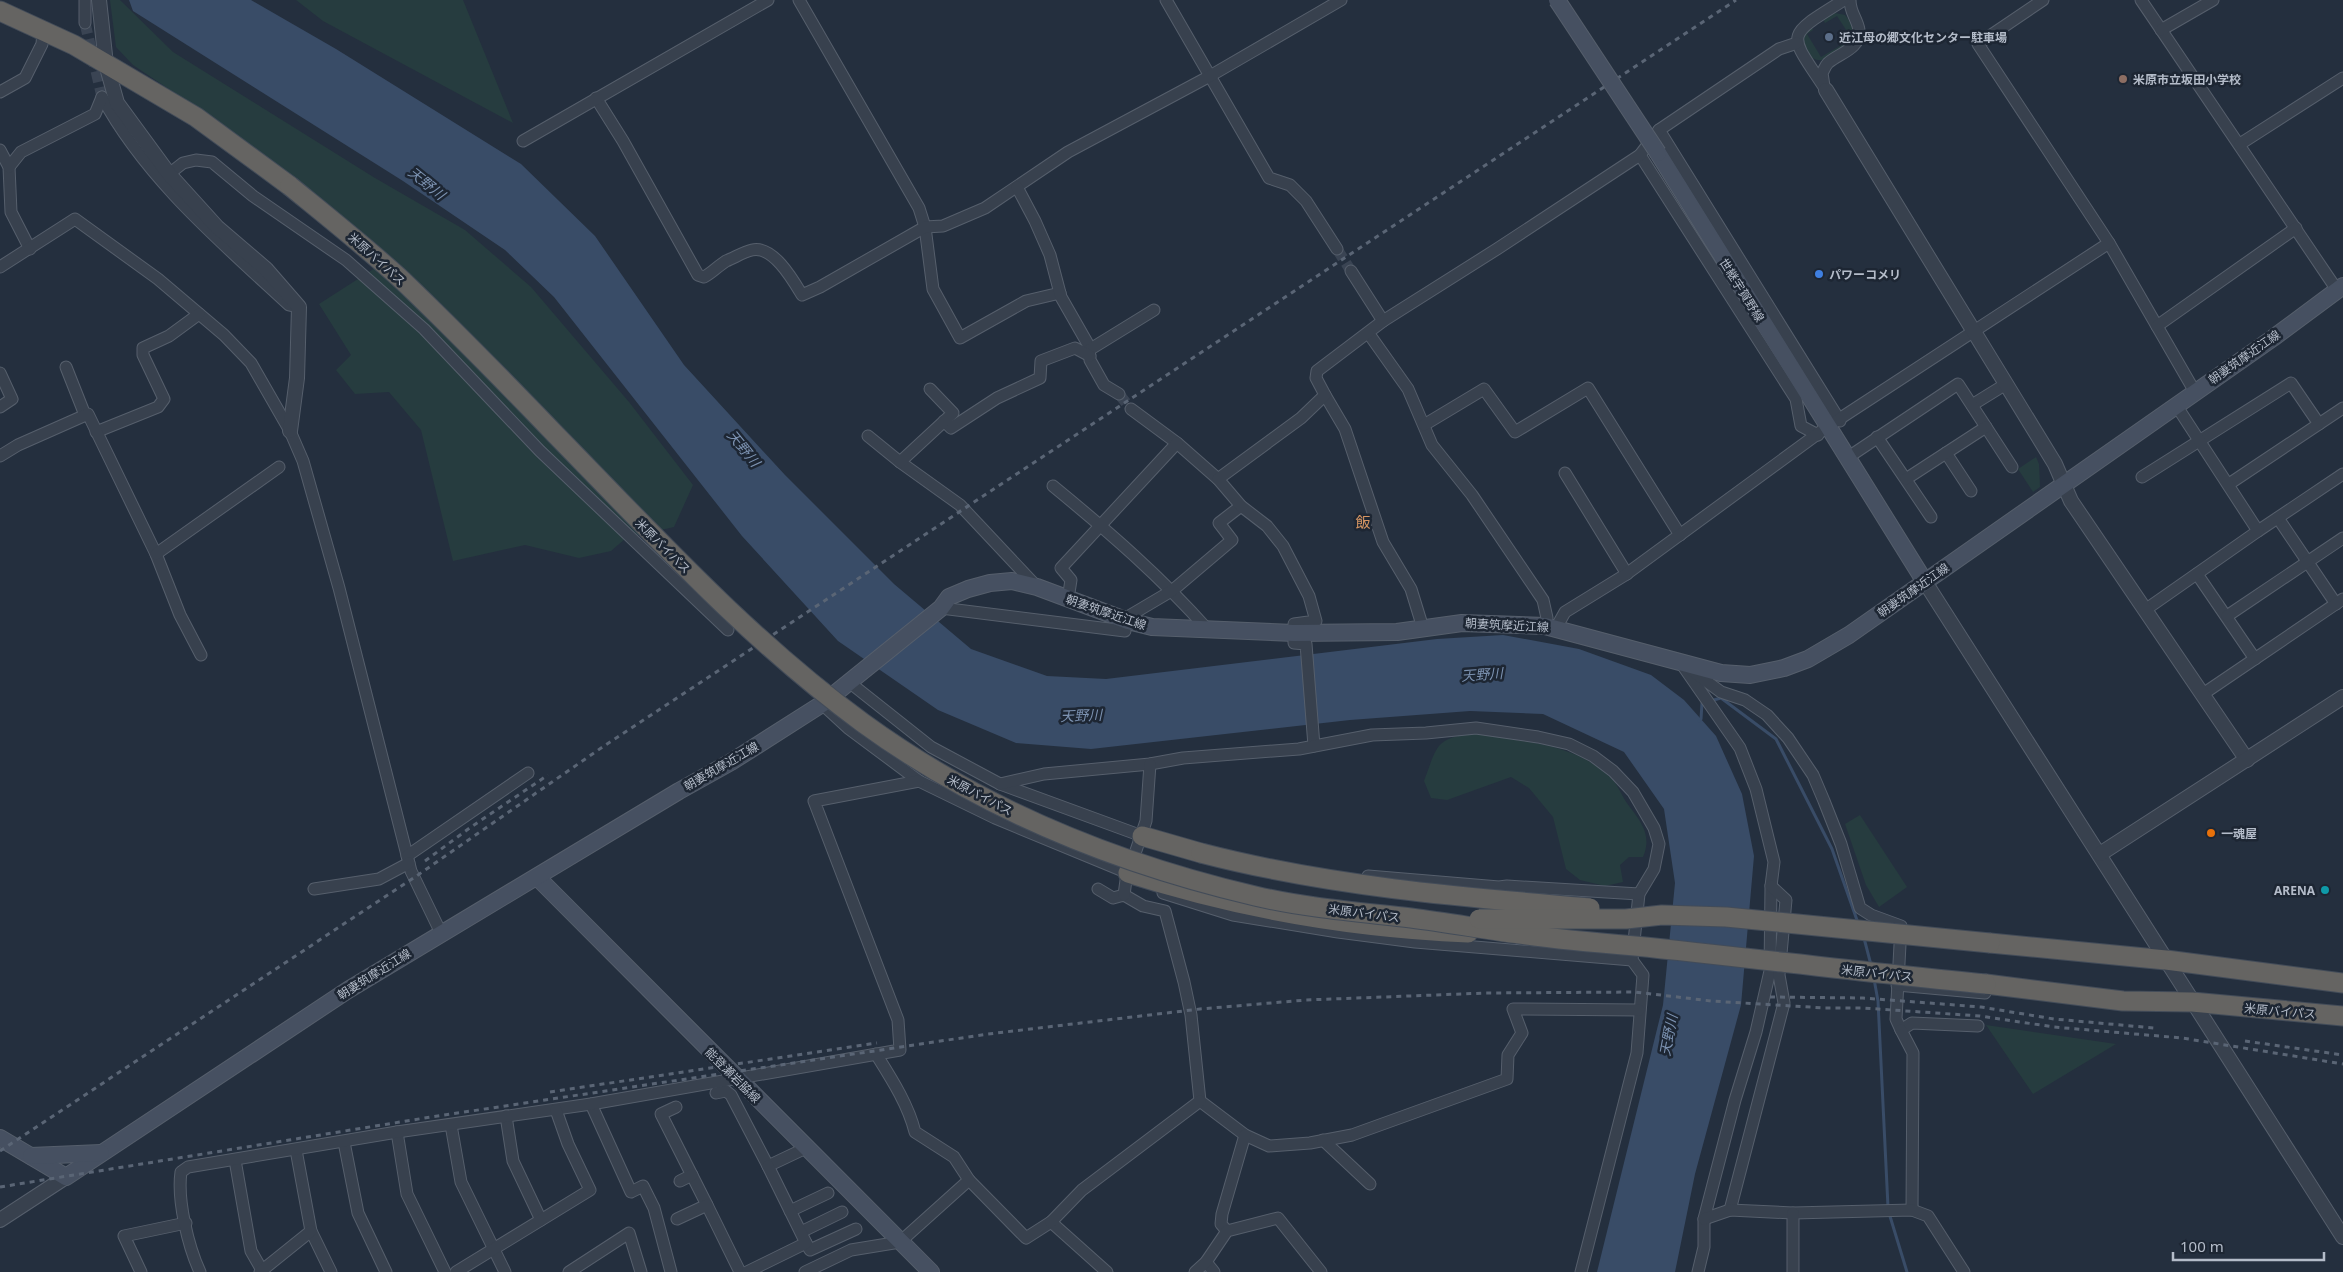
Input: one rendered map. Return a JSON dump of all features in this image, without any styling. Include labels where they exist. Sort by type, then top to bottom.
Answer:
[{"type":"highway","name":"米原バイパス","points":[[0,11],[74,45],[196,117],[290,186],[353,237],[406,285],[556,435],[673,557],[760,640],[863,723],[914,757],[974,793],[1038,825],[1102,851],[1168,872],[1258,897],[1347,912],[1412,919],[1530,936],[2123,1000],[2192,1002],[2343,1016]]},
{"type":"highway","points":[[1143,832],[1201,853],[1257,868],[1354,884],[1662,916]]},
{"type":"highway","points":[[1127,876],[1261,909],[1345,923],[1412,931],[1530,936]]},
{"type":"highway","name":"米原バイパス","points":[[1412,919],[1726,917],[2166,960],[2343,984]]},
{"type":"main road","name":"世継宇賀野線","points":[[1557,0],[1658,153],[1925,582]]},
{"type":"main road","name":"朝妻筑摩近江線","points":[[66,1177],[348,990],[679,791],[732,762],[822,704],[937,611],[949,597],[968,588],[1012,581],[1037,587],[1124,619],[1152,627],[1294,633],[1397,632],[1462,623],[1551,627],[1681,663],[1730,674],[1750,675],[1784,668],[1808,659],[1849,635],[2341,291]]},
{"type":"main road","name":"能登瀬岩脇線","points":[[537,877],[734,1077],[931,1272]]},
{"type":"main road","points":[[0,1138],[66,1177]]},
{"type":"main road","points":[[30,1156],[101,1153]]},
{"type":"street","points":[[85,0],[85,23]]},
{"type":"street","points":[[100,0],[106,64],[117,103],[169,174],[217,227],[266,269],[299,307],[297,378],[290,431]]},
{"type":"street","points":[[523,141],[768,0]]},
{"type":"street","points":[[799,0],[919,208],[925,226],[933,290],[960,338],[1026,301],[1060,293]]},
{"type":"street","points":[[1166,0],[1269,178],[1290,185],[1306,201],[1337,249]]},
{"type":"street","points":[[596,98],[624,141],[698,276],[704,277],[724,262],[753,250],[765,252],[779,262],[791,276],[802,295],[820,287],[925,226],[943,226],[984,208],[1068,152],[1210,76],[1341,0]]},
{"type":"street","points":[[1844,0],[1800,29],[1797,43],[2055,464],[2071,501],[2247,760]]},
{"type":"street","points":[[1850,0],[1852,16]]},
{"type":"street","points":[[2043,0],[1978,44],[2109,244],[2195,392]]},
{"type":"street","points":[[2161,30],[2213,0]]},
{"type":"street","points":[[2146,2],[2161,30],[2341,291]]},
{"type":"street","points":[[1826,90],[1822,73],[1827,64],[1853,47],[1858,36],[1856,21],[1852,16],[1837,10],[1828,11]]},
{"type":"street","points":[[0,92],[25,78],[42,44],[43,30]]},
{"type":"street","points":[[1423,628],[1411,589],[1383,542],[1345,429],[1316,378],[1317,371],[1369,334],[1383,321],[1497,250],[1640,154],[1659,130],[1779,49],[1797,43]]},
{"type":"street","points":[[1806,59],[1818,64],[1827,64]]},
{"type":"street","points":[[2240,144],[2343,78]]},
{"type":"street","points":[[9,166],[21,152],[94,114],[102,97],[112,116],[148,165],[232,252],[289,305],[299,307]]},
{"type":"street","points":[[1659,130],[1828,428]]},
{"type":"street","points":[[0,150],[9,166],[11,212],[30,249]]},
{"type":"street","points":[[1640,154],[1796,399],[1801,426],[1828,428]]},
{"type":"street","points":[[169,174],[183,163],[196,160],[212,162],[253,196],[346,260],[424,330],[540,451],[728,630]]},
{"type":"street","points":[[1017,187],[1050,255],[1060,293],[1089,346],[1090,360],[1104,385],[1119,394]]},
{"type":"street","points":[[0,267],[75,220],[158,279],[224,335],[251,364],[290,431],[303,461],[339,588],[408,860],[441,933]]},
{"type":"street","points":[[2157,326],[2296,228]]},
{"type":"street","points":[[1369,334],[1408,389],[1432,445],[1472,495],[1543,600],[1551,627],[1565,612],[1627,574],[1828,428],[2109,244]]},
{"type":"street","points":[[1351,271],[1383,321]]},
{"type":"street","points":[[1089,353],[1154,310]]},
{"type":"street","points":[[96,432],[158,407],[164,399],[143,355],[143,348],[169,336],[199,314]]},
{"type":"street","points":[[944,421],[951,428],[996,398],[1040,378],[1041,361],[1075,348],[1089,353]]},
{"type":"street","points":[[66,367],[85,415]]},
{"type":"street","points":[[0,373],[12,398],[0,407]]},
{"type":"street","points":[[1847,458],[1958,384],[2012,467]]},
{"type":"street","points":[[1972,405],[2006,384]]},
{"type":"street","points":[[2142,476],[2291,384],[2319,424]]},
{"type":"street","points":[[1424,426],[1484,389],[1515,432],[1588,388],[1680,535]]},
{"type":"street","points":[[900,462],[953,413],[930,389]]},
{"type":"street","points":[[1218,479],[1301,418],[1324,394]]},
{"type":"street","points":[[2176,405],[2258,531]]},
{"type":"street","points":[[2228,484],[2343,408]]},
{"type":"street","points":[[1131,409],[1177,443],[1218,479],[1241,506],[1267,526],[1283,546],[1310,596],[1316,621],[1294,624],[1294,643],[1306,644],[1313,741]]},
{"type":"street","points":[[0,456],[18,445],[88,414],[156,554],[180,614],[201,655]]},
{"type":"street","points":[[1906,479],[1986,427]]},
{"type":"street","points":[[868,436],[900,462],[960,505],[1037,587]]},
{"type":"street","points":[[1877,438],[1931,517]]},
{"type":"street","points":[[1068,599],[1071,580],[1061,568],[1177,443]]},
{"type":"street","points":[[1946,453],[1971,490]]},
{"type":"street","points":[[156,554],[279,467]]},
{"type":"street","points":[[1565,473],[1627,574]]},
{"type":"street","points":[[2145,610],[2343,474]]},
{"type":"street","points":[[1053,486],[1102,526],[1173,590],[1208,630]]},
{"type":"street","points":[[937,611],[1125,631],[1124,619],[1173,590],[1232,540],[1218,523],[1241,506]]},
{"type":"street","points":[[2203,694],[2339,602],[2307,562],[2278,518]]},
{"type":"street","points":[[2227,616],[2343,538]]},
{"type":"street","points":[[2197,574],[2255,659]]},
{"type":"street","points":[[1925,582],[2343,1237]]},
{"type":"street","points":[[1681,663],[1740,748],[1756,789],[1774,862],[1771,886],[1770,971],[1756,1032],[1735,1100],[1704,1218],[1704,1247],[1698,1272]]},
{"type":"street","points":[[1681,663],[1721,692],[1745,700],[1767,715],[1788,738],[1813,775],[1841,844],[1860,908],[1871,915],[1901,926],[2081,943],[2112,956]]},
{"type":"street","points":[[854,677],[931,747],[1000,784],[1143,832],[1258,860],[1356,875],[1499,887],[1639,894]]},
{"type":"street","points":[[2100,854],[2343,697]]},
{"type":"street","points":[[822,704],[848,728],[919,781],[995,818],[1127,876],[1233,915],[1415,942],[1632,960]]},
{"type":"street","points":[[1000,784],[1044,774],[1150,764],[1199,756],[1299,750],[1313,741],[1476,728],[1538,736],[1569,744],[1593,756],[1613,771],[1633,792],[1654,828],[1659,844],[1659,854],[1654,869],[1639,894],[1632,960],[1643,975],[1637,1053],[1581,1272]]},
{"type":"street","points":[[1124,894],[1127,876],[1143,832],[1150,764]]},
{"type":"street","points":[[314,889],[379,879],[528,772]]},
{"type":"street","points":[[200,1272],[195,1260],[186,1223],[179,1184],[181,1172],[188,1167],[397,1132],[556,1110],[734,1077],[900,1050],[898,1020],[814,801],[919,781]]},
{"type":"street","points":[[1730,1210],[1784,1003],[1779,975],[1786,900],[1771,886]]},
{"type":"street","points":[[1098,889],[1113,898],[1124,894]]},
{"type":"street","points":[[1124,894],[1143,906],[1165,911],[1189,1007],[1200,1101],[1245,1135],[1269,1146],[1352,1135],[1507,1079],[1508,1055],[1522,1033],[1513,1008],[1639,1010]]},
{"type":"street","points":[[1901,926],[1896,1019],[1913,1053],[1912,1210]]},
{"type":"street","points":[[1897,985],[2087,1003],[2123,1000]]},
{"type":"street","points":[[1902,1030],[1912,1023],[1978,1026]]},
{"type":"street","points":[[876,1054],[899,1094],[915,1132],[954,1157],[969,1180],[1026,1238],[1051,1222],[1082,1190],[1200,1101]]},
{"type":"street","points":[[716,1093],[726,1091],[731,1094],[810,1250],[856,1229]]},
{"type":"street","points":[[591,1104],[631,1192],[643,1186],[654,1208],[671,1272]]},
{"type":"street","points":[[676,1107],[662,1114],[740,1272]]},
{"type":"street","points":[[456,1272],[590,1190],[568,1144],[556,1110]]},
{"type":"street","points":[[506,1116],[513,1161],[541,1220]]},
{"type":"street","points":[[450,1125],[461,1182],[505,1272]]},
{"type":"street","points":[[397,1132],[407,1194],[445,1272]]},
{"type":"street","points":[[1226,1231],[1221,1224],[1222,1214],[1245,1135]]},
{"type":"street","points":[[1323,1140],[1370,1184]]},
{"type":"street","points":[[344,1142],[358,1212],[386,1272]]},
{"type":"street","points":[[768,1166],[806,1148]]},
{"type":"street","points":[[296,1150],[311,1231],[330,1272]]},
{"type":"street","points":[[235,1160],[251,1251],[262,1272],[311,1231]]},
{"type":"street","points":[[680,1181],[692,1175]]},
{"type":"street","points":[[0,1220],[66,1177]]},
{"type":"street","points":[[805,1272],[851,1250],[900,1242],[969,1180]]},
{"type":"street","points":[[790,1211],[828,1193]]},
{"type":"street","points":[[677,1219],[707,1205]]},
{"type":"street","points":[[1704,1218],[1730,1210],[1793,1213],[1912,1210],[1928,1216],[1964,1272]]},
{"type":"street","points":[[801,1232],[842,1212]]},
{"type":"street","points":[[1793,1213],[1793,1272]]},
{"type":"street","points":[[1195,1272],[1206,1262],[1226,1231],[1278,1218],[1321,1272]]},
{"type":"street","points":[[1051,1222],[1106,1272]]},
{"type":"street","points":[[141,1272],[124,1236],[186,1223]]},
{"type":"street","points":[[569,1272],[629,1233],[641,1272]]},
{"type":"street","points":[[747,1272],[806,1243]]},
{"type":"street","points":[[1206,1262],[1214,1272]]},
{"type":"green space","points":[[110,0],[120,0],[173,52],[375,178],[465,230],[531,287],[629,402],[693,485],[674,527],[626,538],[611,551],[579,558],[525,545],[453,561],[421,430],[389,392],[355,394],[336,370],[351,355],[319,304],[386,261],[218,122],[133,65],[116,47]]},
{"type":"green space","points":[[296,0],[463,0],[513,123],[323,21]]},
{"type":"green space","points":[[1835,13],[1845,15],[1855,28],[1852,44],[1827,59],[1815,59],[1809,56],[1803,49],[1802,34],[1811,26],[1813,30],[1807,34],[1821,57],[1852,39],[1837,16],[1825,23],[1823,19]]},
{"type":"green space","points":[[2036,457],[2039,464],[2040,487],[2033,492],[2018,469]]},
{"type":"green space","points":[[1477,733],[1564,750],[1596,765],[1610,777],[1642,824],[1646,836],[1646,849],[1643,857],[1629,857],[1620,865],[1623,882],[1605,886],[1580,880],[1566,869],[1553,817],[1529,788],[1511,777],[1447,800],[1431,798],[1424,781],[1432,759],[1440,745],[1453,737]]},
{"type":"green space","points":[[1860,815],[1907,887],[1879,907],[1866,885],[1845,824]]},
{"type":"green space","points":[[1986,1025],[2116,1044],[2033,1094]]},
{"type":"water","name":"天野川","points":[[129,0],[251,0],[336,49],[521,164],[595,236],[684,365],[785,475],[894,584],[971,649],[1047,676],[1106,679],[1437,639],[1503,635],[1579,649],[1651,675],[1684,700],[1716,736],[1742,794],[1754,856],[1741,1005],[1695,1174],[1675,1272],[1597,1272],[1663,1005],[1675,883],[1664,809],[1624,752],[1543,714],[1470,711],[1350,720],[1091,749],[1016,743],[938,710],[838,641],[742,536],[554,297],[505,250],[403,181],[133,11]]},
{"type":"waterway","points":[[1710,701],[1721,698],[1776,739],[1832,849],[1858,923]]},
{"type":"waterway","points":[[1699,721],[1701,719],[1702,703],[1704,702]]},
{"type":"waterway","points":[[1864,938],[1871,965]]},
{"type":"waterway","points":[[1874,979],[1878,1001],[1888,1207]]},
{"type":"waterway","points":[[1889,1213],[1907,1272]]},
{"type":"tunnel","points":[[85,23],[102,97]]},
{"type":"tunnel","points":[[1337,249],[1351,271]]},
{"type":"tunnel","points":[[1119,394],[1131,409]]},
{"type":"railway","points":[[0,1151],[415,877],[604,746],[1736,0]]},
{"type":"railway","points":[[425,861],[471,827],[548,775]]},
{"type":"railway","points":[[0,1187],[431,1117],[988,1034],[1200,1009],[1306,1000],[1486,993],[1635,992],[1711,1001],[1980,1016],[2054,1027],[2182,1038],[2343,1064]]},
{"type":"railway","points":[[1770,997],[1863,998],[1981,1007],[2054,1019],[2154,1028]]},
{"type":"railway","points":[[2245,1041],[2343,1055]]},
{"type":"railway","points":[[550,1092],[877,1043]]},
{"type":"place","name":"近江母の郷文化センター駐車場","points":[[1829,37]]},
{"type":"place","name":"米原市立坂田小学校","points":[[2123,79]]},
{"type":"place","name":"パワーコメリ","points":[[1819,274]]},
{"type":"place","name":"一魂屋","points":[[2211,833]]},
{"type":"place","name":"ARENA","points":[[2325,890]]},
{"type":"district","name":"飯","points":[[1363,522]]}]
